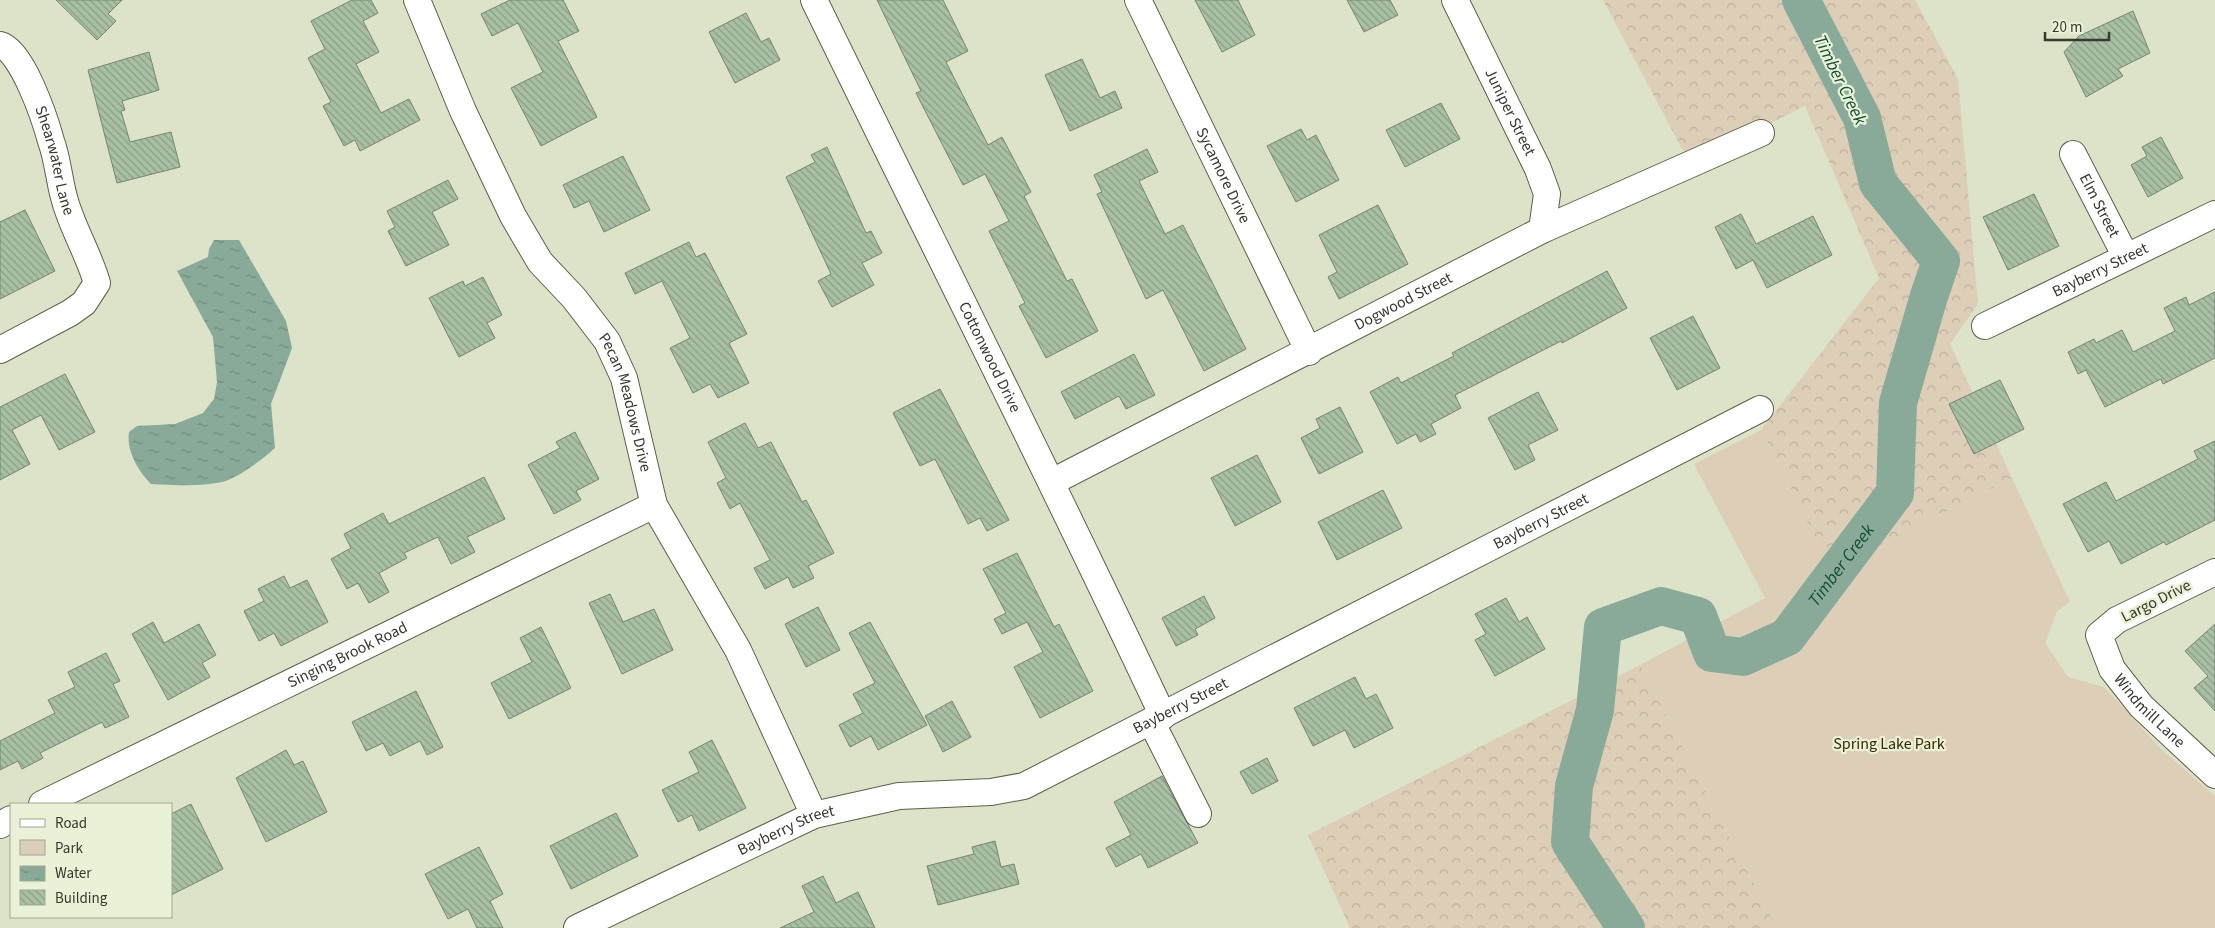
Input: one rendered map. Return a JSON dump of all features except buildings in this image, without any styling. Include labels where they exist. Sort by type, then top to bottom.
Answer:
[{"type":"street","name":"Pecan Meadows Drive","points":[[417,0],[464,111],[513,216],[540,262],[574,298],[607,341],[624,378],[654,505],[738,650],[814,815]]},
{"type":"street","name":"Cottonwood Drive","points":[[814,0],[984,350],[1052,482],[1198,814]]},
{"type":"street","name":"Sycamore Drive","points":[[1138,0],[1309,352]]},
{"type":"street","name":"Juniper Street","points":[[1455,0],[1538,169],[1547,194],[1542,230]]},
{"type":"street","name":"Shearwater Lane","points":[[0,350],[70,313],[84,303],[97,283],[90,260],[65,201],[52,142],[36,100],[18,60],[1,45]]},
{"type":"street","name":"Dogwood Street","points":[[1052,482],[1309,352],[1542,230],[1761,132]]},
{"type":"street","name":"Elm Street","points":[[2073,154],[2126,257]]},
{"type":"street","name":"Bayberry Street","points":[[1985,326],[2215,214]]},
{"type":"street","name":"Bayberry Street","points":[[577,928],[814,815],[899,796],[991,792],[1024,786],[1760,409]]},
{"type":"street","name":"Singing Brook Road","points":[[44,803],[654,505]]},
{"type":"street","name":"Largo Drive","points":[[2100,635],[2117,620],[2215,572]]},
{"type":"street","name":"Windmill Lane","points":[[2100,635],[2112,669],[2141,706],[2215,775]]},
{"type":"green space","points":[[1603,0],[1915,0],[1958,79],[1978,304],[1950,344],[2012,478],[1832,570],[1761,430],[1879,278],[1805,106],[1690,164]]},
{"type":"green space","name":"Spring Lake Park","points":[[1761,430],[1832,570],[2012,478],[2070,602],[2057,611],[2045,643],[2068,677],[2104,687],[2163,751],[2215,796],[2215,928],[1777,928],[1640,665],[1765,598],[1694,464]]},
{"type":"green space","points":[[1640,665],[1777,928],[1350,928],[1308,835]]},
{"type":"water","points":[[214,240],[239,240],[286,321],[292,348],[271,404],[275,448],[243,472],[222,482],[195,485],[151,484],[142,473],[131,453],[129,432],[137,426],[175,424],[203,413],[214,399],[217,382],[213,337],[177,271],[208,257],[209,249]]},
{"type":"waterway","name":"Timber Creek","points":[[1626,928],[1570,842],[1574,786],[1595,710],[1603,627],[1661,606],[1698,616],[1712,653],[1743,657],[1787,637],[1895,493],[1898,403],[1941,261],[1878,183],[1862,118],[1801,0]]}]
